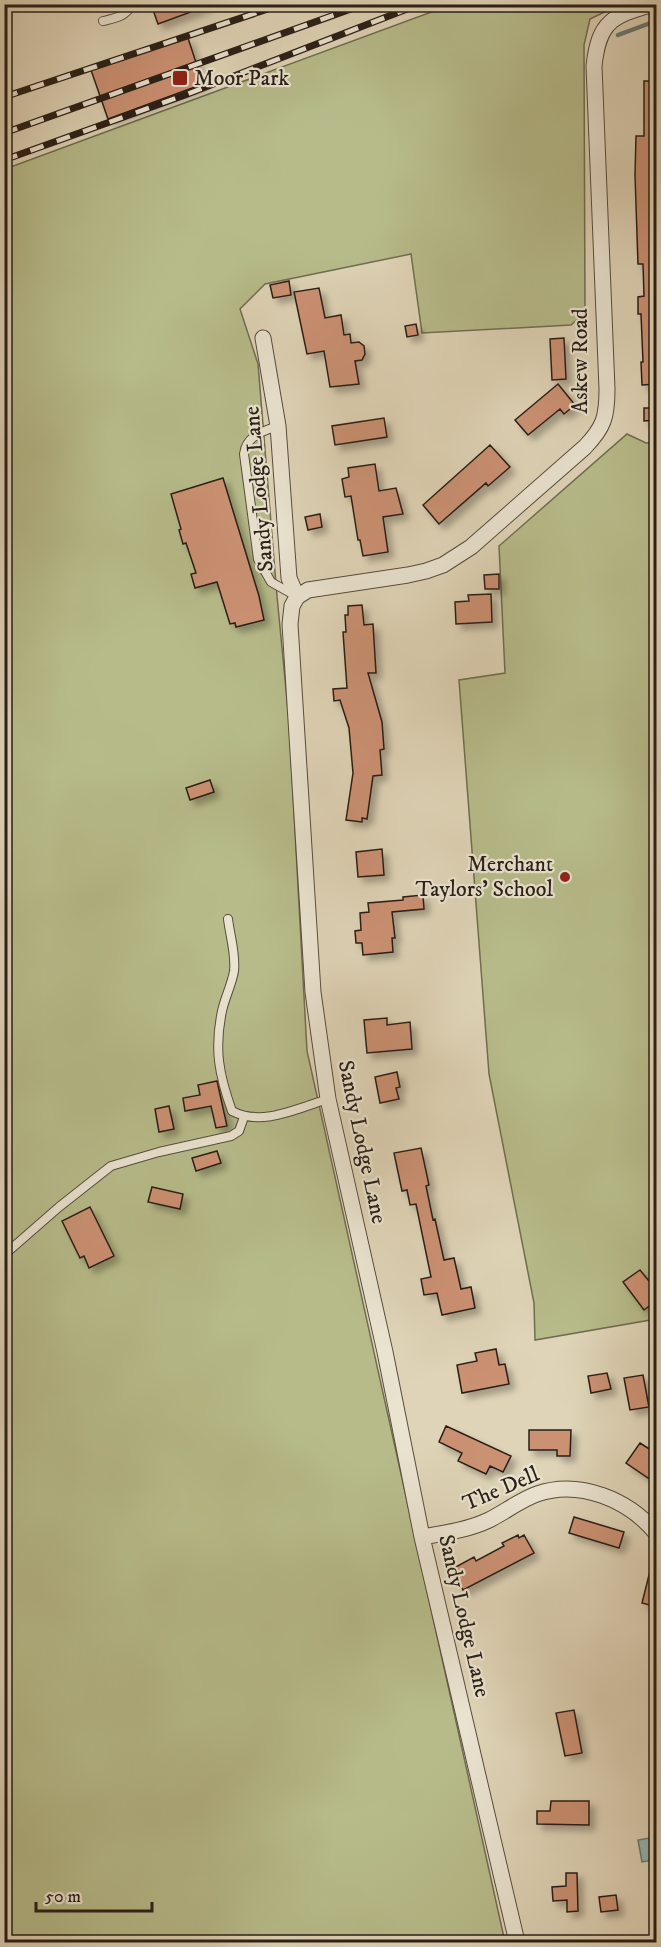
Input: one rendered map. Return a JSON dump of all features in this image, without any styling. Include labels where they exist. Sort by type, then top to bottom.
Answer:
[{"type":"street","name":"Askew Road","points":[[297,597],[308,590],[426,571],[459,556],[585,447],[602,427],[607,389],[594,66],[598,38],[612,20],[651,5]]},
{"type":"street","name":"Sandy Lodge Lane","points":[[263,338],[278,426],[289,579],[297,597],[292,606],[290,624],[313,992],[328,1099],[385,1352],[422,1537],[517,1942]]},
{"type":"street","name":"The Dell","points":[[422,1537],[489,1520],[538,1494],[555,1490],[573,1490],[606,1496],[621,1502],[657,1533]]},
{"type":"lane","points":[[103,21],[128,13],[133,4]]},
{"type":"lane","points":[[651,5],[657,19]]},
{"type":"lane","points":[[278,426],[263,431],[249,440],[244,454],[258,559],[271,582],[297,597]]},
{"type":"lane","points":[[228,920],[234,971],[222,1009],[217,1053],[220,1075],[232,1111],[244,1117],[266,1118],[328,1099]]},
{"type":"lane","points":[[4,1255],[111,1166],[159,1152],[231,1136],[239,1131],[244,1117]]},
{"type":"green space","points":[[468,4],[619,5],[590,19],[584,45],[585,313],[571,325],[422,333],[411,254],[265,284],[240,309],[258,364],[289,721],[307,1051],[505,1942],[5,1942],[5,169],[445,7]]},
{"type":"green space","name":"Merchant Taylors' School","points":[[627,434],[646,443],[656,442],[656,1319],[535,1340],[534,1303],[489,1074],[459,680],[505,673],[499,546]]},
{"type":"water","points":[[649,1838],[653,1860],[642,1862],[638,1840]]},
{"type":"building","points":[[151,4],[207,4],[207,6],[158,24]]},
{"type":"building","points":[[188,38],[203,84],[108,119],[91,70]]},
{"type":"building","points":[[644,81],[657,81],[657,161],[653,161],[653,177],[657,267],[657,384],[642,385],[641,314],[638,314],[638,297],[644,296],[643,264],[638,264],[635,175],[636,136],[644,136]]},
{"type":"building","points":[[289,281],[291,295],[273,298],[270,285]]},
{"type":"building","points":[[319,288],[325,318],[341,315],[344,335],[350,334],[351,343],[359,342],[364,346],[365,354],[362,360],[355,361],[359,384],[330,387],[324,351],[307,354],[294,292]]},
{"type":"building","points":[[416,324],[418,335],[407,337],[405,326]]},
{"type":"building","points":[[564,338],[566,379],[552,380],[550,339]]},
{"type":"building","points":[[558,384],[575,405],[564,414],[560,409],[528,435],[515,420]]},
{"type":"building","points":[[644,408],[657,408],[657,420],[644,421]]},
{"type":"building","points":[[384,418],[387,437],[335,445],[332,426]]},
{"type":"building","points":[[490,445],[510,467],[488,486],[486,483],[439,524],[423,505]]},
{"type":"building","points":[[375,464],[379,491],[396,488],[403,514],[383,517],[388,552],[363,556],[351,496],[345,497],[342,479],[349,477],[348,468]]},
{"type":"building","points":[[223,478],[259,596],[264,620],[236,627],[235,623],[230,624],[217,582],[195,588],[191,574],[196,573],[186,543],[183,544],[171,494]]},
{"type":"building","points":[[320,514],[322,527],[308,530],[305,517]]},
{"type":"building","points":[[499,574],[499,589],[485,589],[484,575]]},
{"type":"building","points":[[491,594],[492,622],[456,624],[455,602],[469,601],[468,595]]},
{"type":"building","points":[[362,605],[364,625],[373,624],[376,673],[368,673],[382,722],[384,749],[380,750],[382,775],[373,776],[367,819],[362,818],[362,822],[346,820],[353,773],[349,728],[340,700],[334,701],[333,689],[347,688],[343,632],[346,632],[345,615],[348,615],[348,606]]},
{"type":"building","points":[[210,780],[214,792],[190,800],[186,788]]},
{"type":"building","points":[[382,849],[384,875],[358,877],[356,852]]},
{"type":"building","points":[[423,895],[424,909],[392,912],[395,938],[392,938],[393,952],[363,955],[362,943],[356,943],[355,931],[361,930],[360,913],[369,912],[368,903],[403,900],[403,897]]},
{"type":"building","points":[[387,1018],[387,1025],[410,1022],[412,1049],[367,1053],[364,1020]]},
{"type":"building","points":[[397,1072],[400,1087],[396,1088],[399,1099],[380,1103],[375,1077]]},
{"type":"building","points":[[217,1081],[227,1126],[216,1128],[211,1106],[185,1111],[183,1098],[200,1095],[198,1085]]},
{"type":"building","points":[[169,1106],[174,1129],[159,1132],[155,1109]]},
{"type":"building","points":[[421,1148],[429,1185],[426,1186],[444,1260],[454,1258],[461,1289],[471,1287],[475,1308],[442,1315],[437,1293],[424,1295],[421,1279],[431,1277],[416,1204],[410,1205],[407,1190],[402,1191],[394,1153]]},
{"type":"building","points":[[217,1151],[221,1163],[196,1171],[192,1158]]},
{"type":"building","points":[[152,1187],[183,1194],[180,1209],[148,1202]]},
{"type":"building","points":[[90,1207],[114,1256],[89,1268],[84,1256],[80,1258],[62,1221]]},
{"type":"building","points":[[640,1270],[657,1291],[657,1300],[644,1310],[623,1282]]},
{"type":"building","points":[[496,1349],[499,1365],[505,1364],[509,1384],[462,1393],[457,1365],[477,1361],[475,1353]]},
{"type":"building","points":[[607,1373],[611,1389],[591,1393],[588,1376]]},
{"type":"building","points":[[643,1375],[649,1407],[630,1410],[624,1378]]},
{"type":"building","points":[[446,1426],[511,1456],[503,1472],[490,1466],[486,1474],[458,1461],[462,1453],[439,1442]]},
{"type":"building","points":[[529,1430],[571,1430],[570,1456],[557,1456],[557,1450],[529,1450]]},
{"type":"building","points":[[640,1443],[657,1454],[657,1484],[626,1463]]},
{"type":"building","points":[[574,1517],[624,1532],[619,1548],[569,1533]]},
{"type":"building","points":[[518,1535],[519,1538],[524,1535],[534,1553],[463,1590],[452,1569],[474,1557],[476,1561],[504,1546],[502,1543]]},
{"type":"building","points":[[652,1563],[657,1563],[657,1607],[642,1603]]},
{"type":"building","points":[[574,1710],[582,1753],[565,1756],[556,1713]]},
{"type":"building","points":[[551,1801],[589,1801],[589,1825],[537,1824],[537,1811],[550,1811]]},
{"type":"building","points":[[566,1873],[577,1873],[578,1911],[567,1912],[567,1900],[553,1901],[552,1887],[566,1886]]},
{"type":"building","points":[[616,1895],[618,1910],[601,1912],[599,1897]]},
{"type":"waterway","points":[[618,35],[656,21]]},
{"type":"railway","points":[[4,97],[283,4]]},
{"type":"railway","points":[[4,133],[365,4]]},
{"type":"railway","points":[[4,160],[185,95],[420,4]]},
{"type":"place","name":"Moor Park","points":[[180,78]]},
{"type":"place","name":"Merchant Taylors' School","points":[[565,877]]}]
